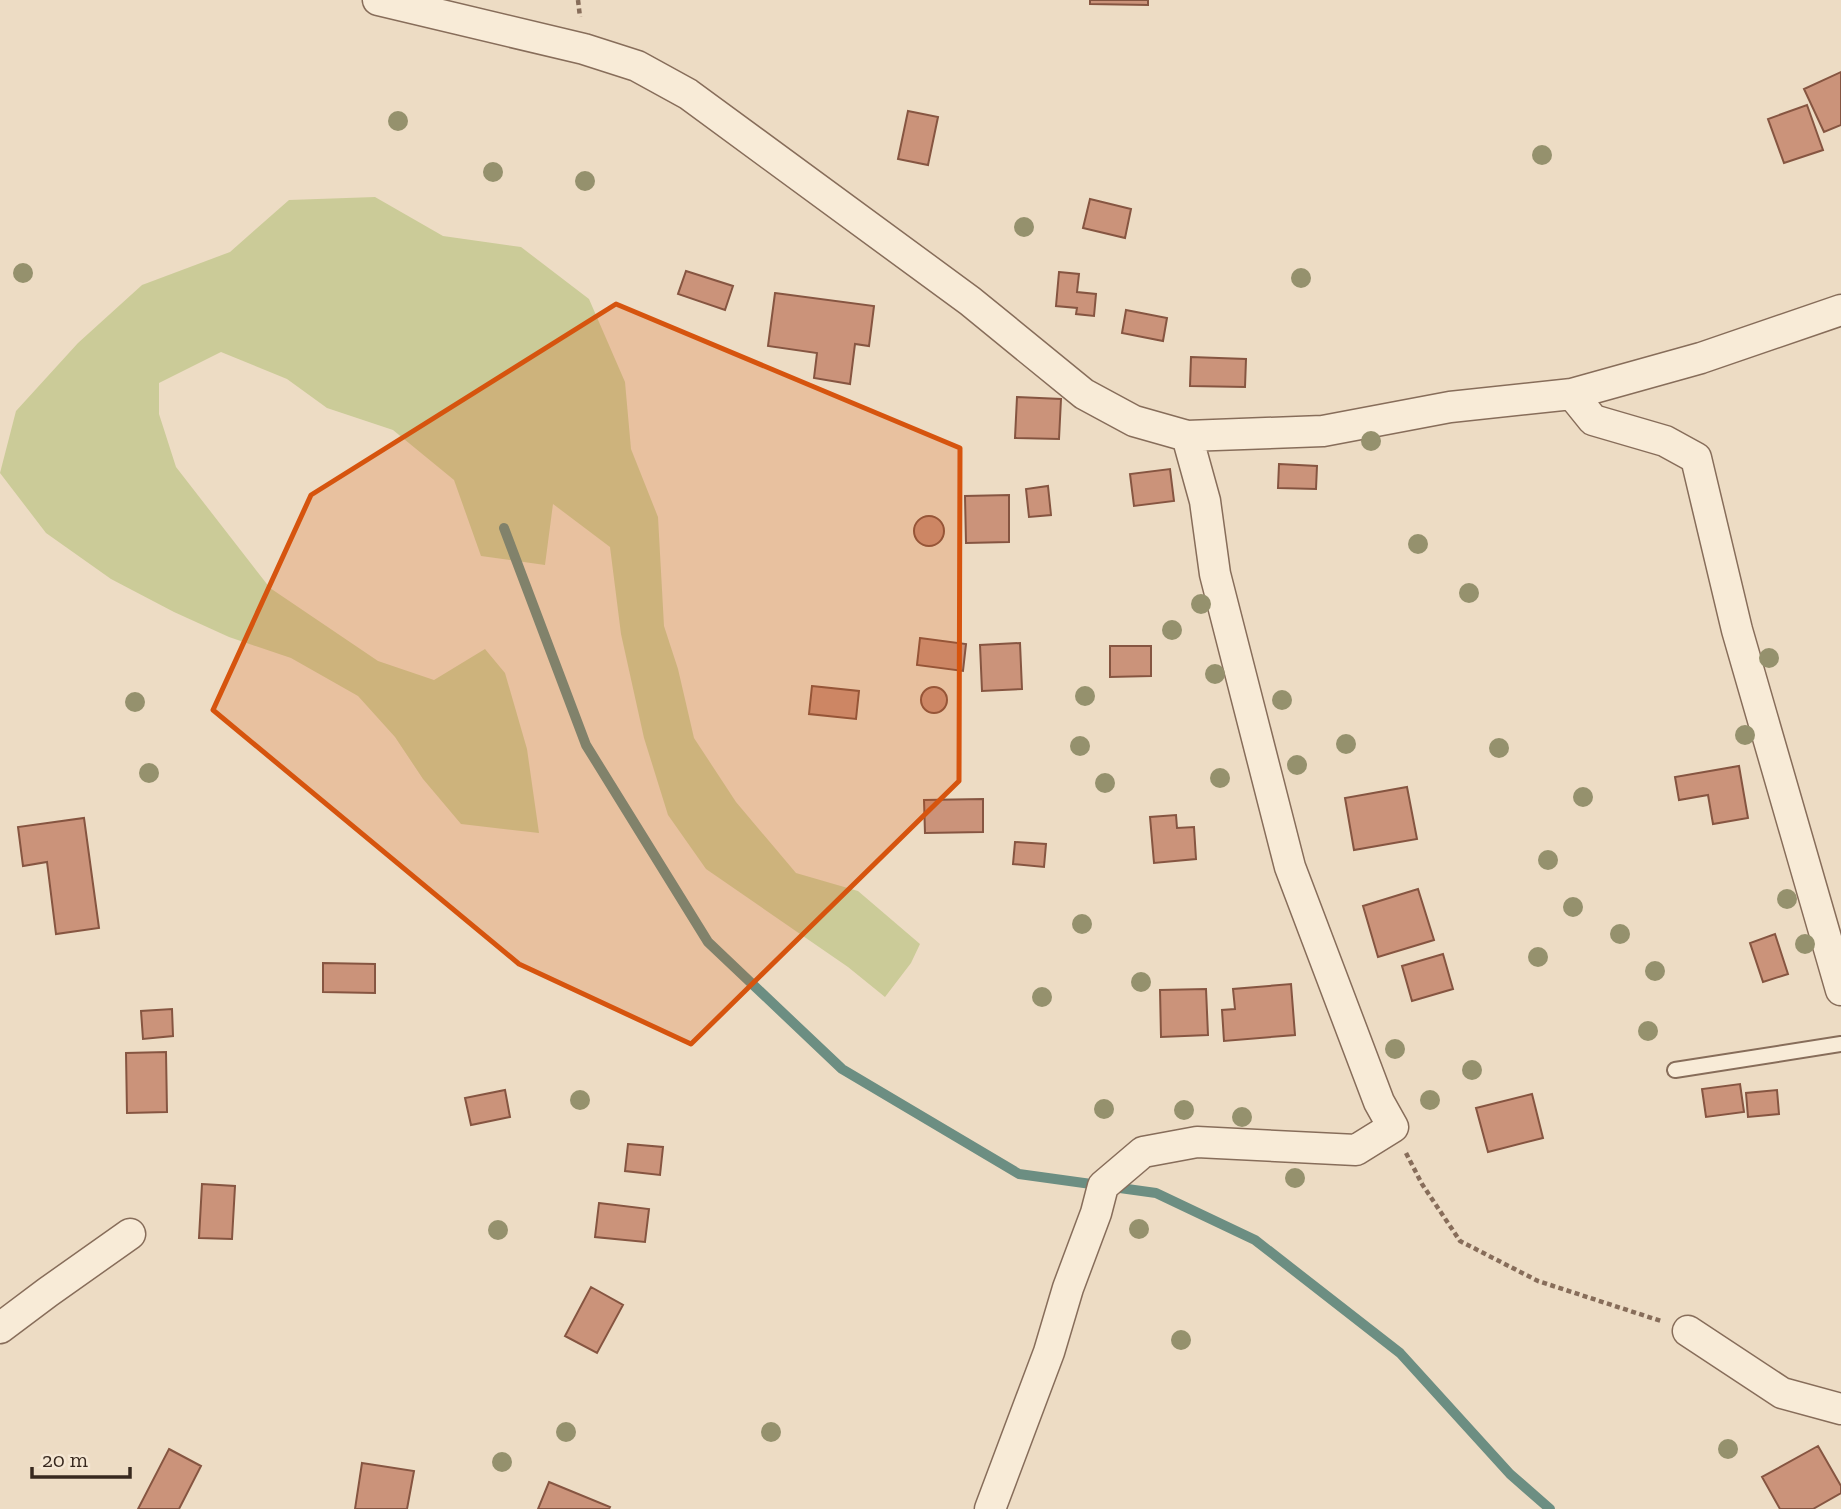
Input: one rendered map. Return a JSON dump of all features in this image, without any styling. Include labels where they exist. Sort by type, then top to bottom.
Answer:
[{"type":"street","points":[[378,0],[584,49],[637,66],[688,94],[970,301],[1084,394],[1134,421],[1187,436],[1322,431],[1450,407],[1572,394],[1701,358],[1841,310]]},
{"type":"street","points":[[1572,394],[1593,420],[1665,441],[1696,458],[1737,630],[1841,990]]},
{"type":"street","points":[[989,1509],[1049,1352],[1103,1185],[1143,1152],[1197,1142],[1356,1150],[1393,1127],[1379,1102],[1290,867],[1215,574],[1205,501],[1187,436]]},
{"type":"street","points":[[0,1328],[130,1234]]},
{"type":"street","points":[[1688,1331],[1782,1393],[1841,1409]]},
{"type":"lane","points":[[1675,1070],[1841,1044]]},
{"type":"path","points":[[1393,1127],[1422,1184],[1460,1241],[1538,1281],[1688,1331]]},
{"type":"highlighted area","points":[[616,304],[960,448],[959,781],[691,1044],[519,964],[213,710],[311,495]]},
{"type":"green space","points":[[375,197],[443,236],[521,247],[589,299],[625,382],[631,449],[658,517],[664,626],[678,669],[694,738],[736,802],[796,873],[858,891],[920,944],[911,963],[885,997],[848,967],[706,869],[668,815],[644,738],[621,634],[610,547],[553,504],[545,565],[481,556],[454,480],[393,430],[327,408],[287,379],[221,352],[159,383],[159,414],[176,467],[270,588],[378,661],[434,680],[485,649],[505,673],[527,749],[539,833],[461,824],[423,779],[395,737],[358,696],[291,658],[229,637],[111,579],[46,533],[0,473],[16,411],[78,343],[142,285],[230,252],[289,200]]},
{"type":"building","points":[[1090,0],[1148,0],[1148,5],[1090,4]]},
{"type":"building","points":[[1841,72],[1841,125],[1824,132],[1804,89]]},
{"type":"building","points":[[1807,105],[1823,150],[1784,163],[1768,119]]},
{"type":"building","points":[[908,111],[938,117],[928,165],[898,159]]},
{"type":"building","points":[[1090,199],[1131,209],[1125,238],[1083,228]]},
{"type":"building","points":[[686,271],[733,286],[725,310],[678,294]]},
{"type":"building","points":[[1059,272],[1079,274],[1077,292],[1096,294],[1094,316],[1076,314],[1077,308],[1056,306]]},
{"type":"building","points":[[775,293],[874,306],[869,346],[855,344],[850,384],[814,378],[817,353],[768,346]]},
{"type":"building","points":[[1126,310],[1167,318],[1163,341],[1122,333]]},
{"type":"building","points":[[1191,357],[1246,359],[1245,387],[1190,386]]},
{"type":"building","points":[[1017,397],[1061,399],[1059,439],[1015,438]]},
{"type":"building","points":[[1279,464],[1317,466],[1316,489],[1278,488]]},
{"type":"building","points":[[1170,469],[1174,501],[1134,506],[1130,474]]},
{"type":"building","points":[[1048,486],[1051,515],[1029,517],[1026,489]]},
{"type":"building","points":[[1009,495],[1009,542],[966,543],[965,496]]},
{"type":"building","points":[[929,516],[940,520],[944,531],[940,542],[929,546],[918,542],[914,531],[918,520]]},
{"type":"building","points":[[920,638],[966,644],[963,671],[917,665]]},
{"type":"building","points":[[1020,643],[1022,689],[982,691],[980,645]]},
{"type":"building","points":[[1110,646],[1151,646],[1151,676],[1110,677]]},
{"type":"building","points":[[812,686],[859,691],[856,719],[809,714]]},
{"type":"building","points":[[934,687],[943,691],[947,700],[943,709],[934,713],[925,709],[921,700],[925,691]]},
{"type":"building","points":[[1739,766],[1748,818],[1713,824],[1708,795],[1679,800],[1675,777]]},
{"type":"building","points":[[1407,787],[1417,839],[1354,850],[1345,798]]},
{"type":"building","points":[[983,799],[983,832],[925,833],[924,800]]},
{"type":"building","points":[[1176,815],[1177,828],[1194,827],[1196,859],[1154,863],[1150,817]]},
{"type":"building","points":[[84,818],[99,928],[56,934],[47,862],[23,866],[18,827]]},
{"type":"building","points":[[1015,842],[1046,844],[1044,867],[1013,864]]},
{"type":"building","points":[[1418,889],[1434,940],[1378,957],[1363,906]]},
{"type":"building","points":[[1775,934],[1788,974],[1763,982],[1750,943]]},
{"type":"building","points":[[1443,954],[1453,989],[1412,1001],[1402,966]]},
{"type":"building","points":[[323,963],[375,964],[375,993],[323,992]]},
{"type":"building","points":[[1291,984],[1295,1035],[1224,1041],[1222,1010],[1235,1009],[1233,989]]},
{"type":"building","points":[[1206,989],[1208,1035],[1161,1037],[1160,990]]},
{"type":"building","points":[[172,1009],[173,1036],[143,1039],[141,1011]]},
{"type":"building","points":[[166,1052],[167,1112],[127,1113],[126,1053]]},
{"type":"building","points":[[1740,1084],[1744,1112],[1706,1117],[1702,1089]]},
{"type":"building","points":[[505,1090],[510,1117],[471,1125],[465,1098]]},
{"type":"building","points":[[1777,1090],[1779,1114],[1748,1117],[1746,1093]]},
{"type":"building","points":[[1532,1094],[1543,1138],[1488,1152],[1476,1108]]},
{"type":"building","points":[[628,1144],[663,1147],[660,1175],[625,1171]]},
{"type":"building","points":[[202,1184],[235,1186],[232,1239],[199,1238]]},
{"type":"building","points":[[599,1203],[649,1209],[645,1242],[595,1237]]},
{"type":"building","points":[[591,1287],[623,1305],[597,1353],[565,1336]]},
{"type":"building","points":[[1818,1446],[1841,1486],[1841,1493],[1813,1509],[1780,1509],[1762,1477]]},
{"type":"building","points":[[169,1449],[201,1466],[179,1509],[138,1509]]},
{"type":"building","points":[[362,1463],[414,1471],[407,1509],[355,1509]]},
{"type":"building","points":[[549,1482],[610,1507],[538,1509]]},
{"type":"waterway","points":[[504,528],[586,745],[708,942],[842,1069],[1019,1174],[1156,1193],[1255,1240],[1400,1353],[1510,1474],[1550,1509]]}]
